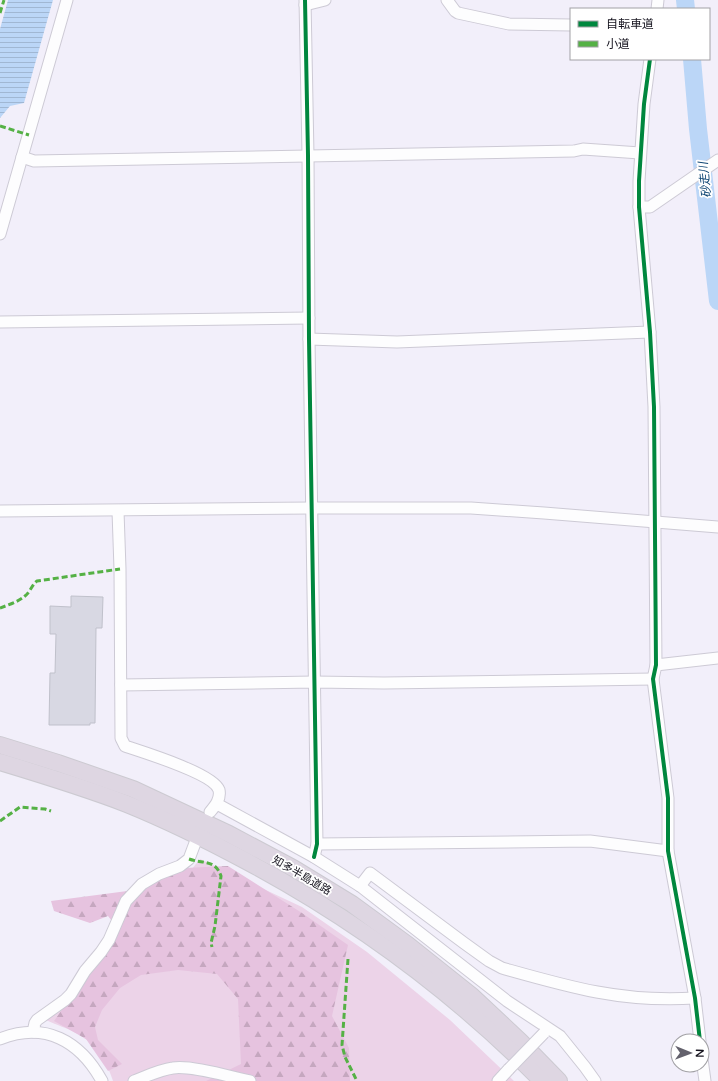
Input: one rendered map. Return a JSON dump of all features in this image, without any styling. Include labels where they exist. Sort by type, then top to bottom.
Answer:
[{"type":"highway","name":"知多半島道路","points":[[0,745],[65,765],[133,789],[229,834],[293,868],[352,904],[408,945],[466,991],[520,1041],[559,1081]]},
{"type":"highway","name":"知多半島道路","points":[[0,762],[52,778],[170,822],[223,848],[326,907],[402,959],[463,1007],[542,1081]]},
{"type":"highway","points":[[0,770],[30,777],[52,778]]},
{"type":"street","points":[[0,234],[67,0]]},
{"type":"street","points":[[314,857],[317,844],[311,508],[305,2],[325,0]]},
{"type":"street","points":[[447,0],[458,13],[509,24],[570,25]]},
{"type":"street","points":[[650,60],[640,153],[639,207],[650,332],[654,407],[656,665],[653,679],[668,798],[668,851],[695,998],[699,1033]]},
{"type":"street","points":[[22,157],[34,161],[574,151],[583,149],[640,153]]},
{"type":"street","points":[[639,207],[650,207],[716,161]]},
{"type":"street","points":[[0,322],[309,318]]},
{"type":"street","points":[[309,339],[397,342],[650,332]]},
{"type":"street","points":[[0,511],[471,508],[718,528]]},
{"type":"street","points":[[118,511],[121,738],[125,746],[189,769],[209,779],[219,790],[219,796],[214,808],[314,857],[360,886],[507,1001],[546,1030],[560,1036],[595,1081]]},
{"type":"street","points":[[656,665],[718,658]]},
{"type":"street","points":[[121,685],[653,679]]},
{"type":"street","points":[[317,844],[590,841],[668,851]]},
{"type":"street","points":[[33,1032],[37,1020],[71,994],[85,971],[101,952],[126,901],[142,884],[159,874],[180,866],[189,859],[195,843]]},
{"type":"street","points":[[360,886],[370,873],[470,948],[502,968],[598,992],[637,997],[674,999],[695,998]]},
{"type":"street","points":[[498,1081],[546,1030]]},
{"type":"street","points":[[0,1040],[18,1034],[33,1032],[46,1034],[60,1039],[73,1046],[87,1058],[102,1081]]},
{"type":"street","points":[[134,1081],[154,1073],[174,1068],[188,1068],[250,1081]]},
{"type":"shaded area","points":[[200,859],[302,907],[367,952],[450,1020],[514,1081],[113,1081],[100,1054],[90,1043],[74,1032],[46,1020],[72,1001],[170,896]]},
{"type":"green space","points":[[228,866],[302,913],[348,945],[332,1016],[349,1048],[350,1081],[206,1081],[241,1064],[238,999],[217,974],[178,970],[141,975],[120,988],[102,1010],[95,1027],[98,1040],[122,1064],[108,1071],[86,1039],[54,1021],[100,956],[115,925],[108,916],[90,923],[54,911],[51,901],[135,890],[184,868]]},
{"type":"water","points":[[8,0],[53,0],[24,103],[10,106],[0,118],[0,29]]},
{"type":"building","points":[[71,596],[103,597],[102,628],[96,628],[95,723],[90,723],[90,725],[49,725],[50,673],[55,673],[56,634],[50,634],[50,606],[71,607]]},
{"type":"waterway","name":"砂走川","points":[[685,0],[686,8]]},
{"type":"waterway","name":"砂走川","points":[[692,60],[698,129],[718,301]]},
{"type":"marked path","points":[[0,13],[4,0]]},
{"type":"marked path","points":[[0,126],[29,135]]},
{"type":"marked path","points":[[0,608],[22,598],[37,581],[120,569]]},
{"type":"marked path","points":[[0,821],[20,807],[45,809],[51,811]]},
{"type":"marked path","points":[[189,859],[212,864],[221,876],[215,926],[211,943],[212,947]]},
{"type":"marked path","points":[[348,959],[342,1045],[345,1057],[357,1081]]},
{"type":"cycle path","points":[[305,0],[317,844],[314,857]]},
{"type":"cycle path","points":[[650,60],[644,104],[639,181],[639,207],[650,332],[654,407],[656,665],[653,679],[668,798],[668,851],[695,998],[699,1033]]}]
